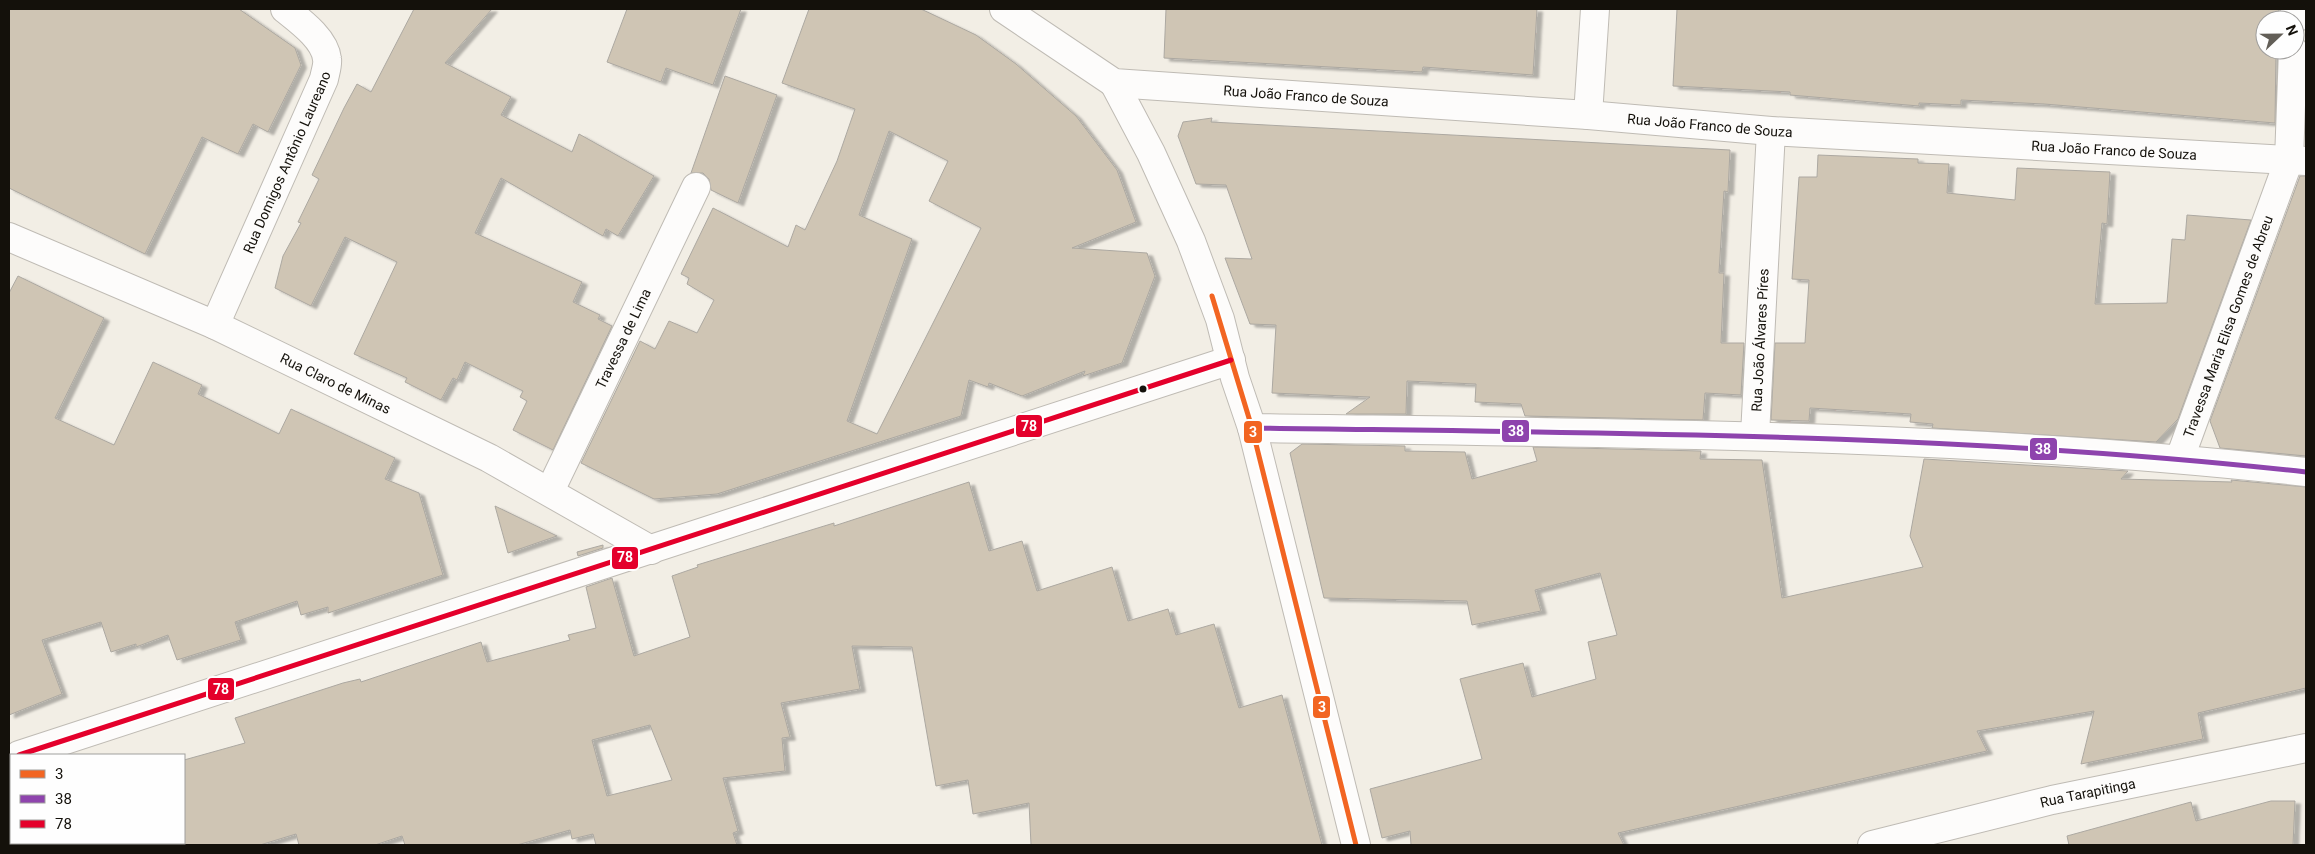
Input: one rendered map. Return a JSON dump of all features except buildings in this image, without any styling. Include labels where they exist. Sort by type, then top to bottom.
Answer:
[{"type":"street","name":"Rua Domigos Antônio Laureano","points":[[215,325],[324,79],[327,60],[323,47],[308,29],[285,9]]},
{"type":"street","points":[[1004,9],[1114,83],[1151,153],[1191,241],[1220,319],[1252,428],[1356,845]]},
{"type":"street","points":[[1588,115],[1594,9]]},
{"type":"street","name":"Travessa Maria Elisa Gomes de Abreu","points":[[2293,60],[2298,160],[2180,458],[2306,472]]},
{"type":"street","name":"Rua João Franco de Souza","points":[[1114,83],[1588,115],[1771,131],[2298,160]]},
{"type":"street","name":"Rua João Álvares Píres","points":[[1755,436],[1771,131]]},
{"type":"street","name":"Travessa de Lima","points":[[550,492],[696,187]]},
{"type":"street","name":"Rua Claro de Minas","points":[[9,237],[215,325],[489,458],[652,550]]},
{"type":"street","points":[[22,754],[1231,360]]},
{"type":"street","points":[[1252,428],[1755,436],[2180,458]]},
{"type":"street","name":"Rua Tarapitinga","points":[[1872,845],[2052,800],[2306,748]]},
{"type":"transit line","name":"3","points":[[1212,296],[1252,428],[1356,845]]},
{"type":"transit line","name":"78","points":[[22,754],[1231,360]]},
{"type":"transit line","name":"38","points":[[1252,428],[1516,431],[1912,442],[2044,449],[2306,472]]}]
